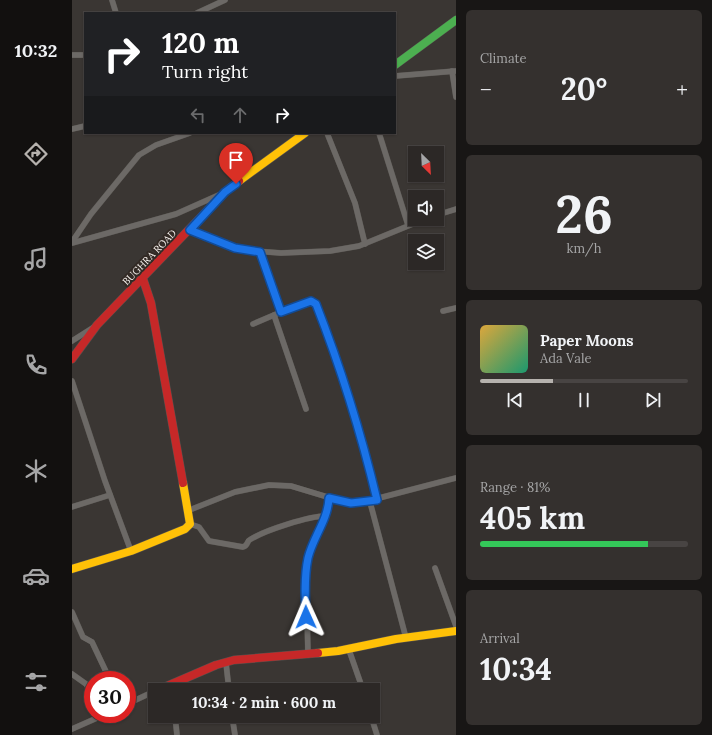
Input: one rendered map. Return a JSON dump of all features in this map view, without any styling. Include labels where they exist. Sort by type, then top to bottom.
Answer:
[{"type":"street","points":[[112,0],[116,12]]},
{"type":"street","points":[[199,12],[226,0]]},
{"type":"street","points":[[396,65],[456,20]]},
{"type":"street","points":[[72,56],[84,55]]},
{"type":"street","points":[[396,76],[454,71],[456,97]]},
{"type":"street","points":[[72,129],[84,126]]},
{"type":"street","points":[[72,242],[91,214],[139,155],[156,145],[187,134]]},
{"type":"street","name":"BUGHRA ROAD","points":[[72,359],[97,325],[225,192],[304,134]]},
{"type":"street","points":[[327,134],[355,203],[365,244]]},
{"type":"street","points":[[190,230],[235,248],[260,252],[281,253],[330,251],[365,244],[408,225],[379,134]]},
{"type":"street","points":[[72,242],[176,214],[225,192]]},
{"type":"street","points":[[444,213],[456,209]]},
{"type":"street","points":[[260,252],[281,312]]},
{"type":"street","points":[[143,278],[151,303],[190,524]]},
{"type":"street","points":[[253,324],[306,302],[311,301],[316,304],[360,432],[377,500]]},
{"type":"street","points":[[443,311],[456,308]]},
{"type":"street","points":[[274,315],[306,409]]},
{"type":"street","points":[[72,341],[97,325]]},
{"type":"street","points":[[72,381],[110,495],[131,551]]},
{"type":"street","points":[[187,510],[235,492],[278,484],[319,493],[329,498],[351,503],[370,502],[456,478]]},
{"type":"street","points":[[72,507],[110,495]]},
{"type":"street","points":[[308,655],[306,571],[308,558],[319,528],[326,516],[329,498]]},
{"type":"street","points":[[370,502],[406,638]]},
{"type":"street","points":[[190,524],[199,527],[209,540],[243,547],[247,545],[252,538],[285,525],[317,516],[326,516]]},
{"type":"street","points":[[72,569],[131,551],[185,529],[190,524]]},
{"type":"street","points":[[435,568],[456,626]]},
{"type":"street","points":[[72,612],[83,637],[92,642],[106,671]]},
{"type":"street","points":[[180,683],[216,665],[226,663],[349,650],[406,638],[456,631]]},
{"type":"street","points":[[349,650],[360,683]]},
{"type":"street","points":[[226,663],[228,683]]},
{"type":"street","points":[[72,674],[84,683]]},
{"type":"street","points":[[136,700],[148,695]]},
{"type":"street","points":[[72,729],[85,723]]},
{"type":"street","points":[[176,723],[177,735]]},
{"type":"street","points":[[233,723],[235,735]]},
{"type":"street","points":[[373,723],[377,735]]},
{"type":"traffic: fast","points":[[396,64],[456,20]]},
{"type":"traffic: slow","points":[[239,181],[304,134]]},
{"type":"traffic: slow","points":[[72,569],[131,551],[185,529],[190,524],[183,483]]},
{"type":"traffic: slow","points":[[318,653],[338,651],[396,639],[456,631]]},
{"type":"traffic: jam","points":[[72,359],[97,325],[225,192],[239,181]]},
{"type":"traffic: jam","points":[[143,279],[151,303],[183,483]]},
{"type":"traffic: jam","points":[[174,683],[216,665],[234,660],[318,653]]},
{"type":"route","points":[[236,184],[225,192],[190,230],[240,250],[260,252],[281,312],[306,302],[311,301],[316,304],[360,432],[377,500],[351,503],[329,498],[326,516],[319,528],[308,558],[306,571],[306,617]]}]
